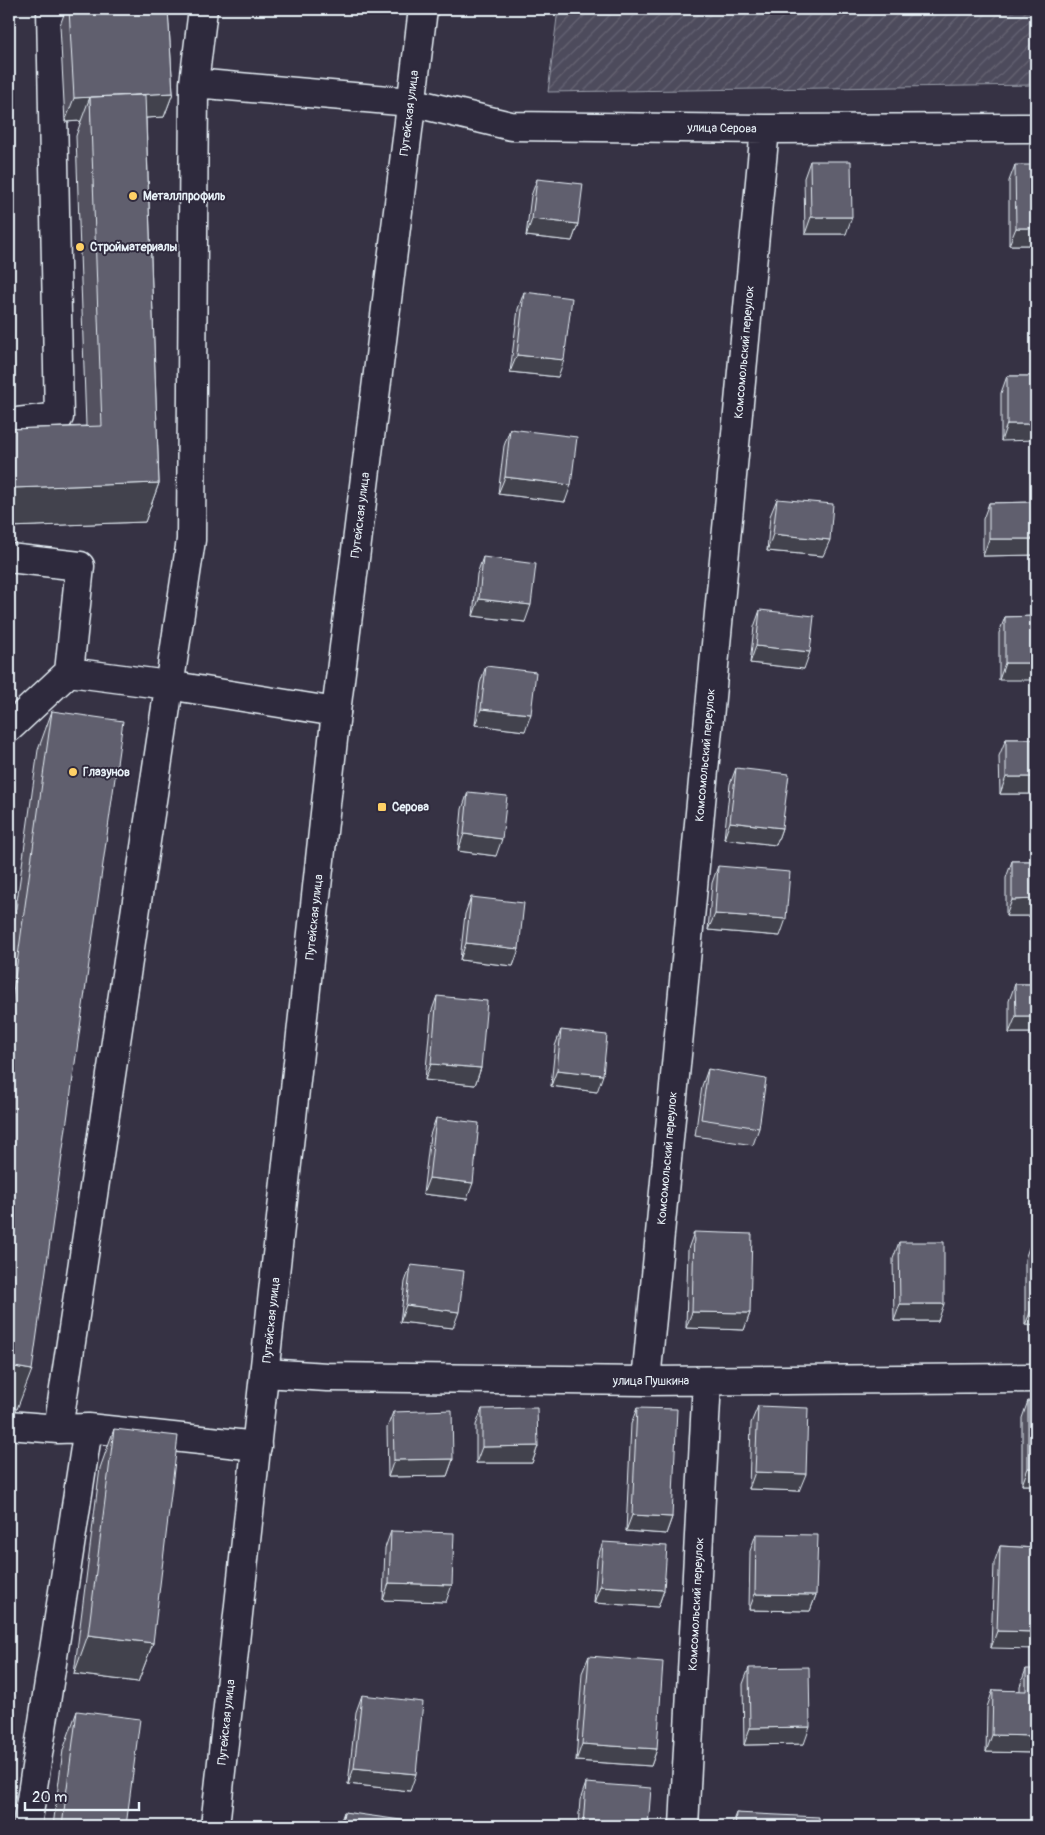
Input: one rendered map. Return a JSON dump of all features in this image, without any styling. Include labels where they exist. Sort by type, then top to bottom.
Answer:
[{"type":"street","points":[[9,422],[59,417],[51,9]]},
{"type":"street","points":[[58,1429],[191,540],[194,83],[203,9]]},
{"type":"street","name":"Путейская улица","points":[[215,1826],[336,712],[423,9]]},
{"type":"street","name":"улица Серова","points":[[194,83],[411,102],[511,126],[1036,128]]},
{"type":"street","name":"Комсомольский переулок","points":[[646,1382],[765,128]]},
{"type":"street","points":[[9,558],[80,566],[69,672],[9,728]]},
{"type":"street","points":[[69,672],[168,685],[336,712]]},
{"type":"street","name":"улица Пушкина","points":[[265,1373],[337,1377],[646,1382],[1036,1378]]},
{"type":"street","name":"Комсомольский переулок","points":[[684,1826],[707,1381]]},
{"type":"street","points":[[9,1425],[58,1429],[88,1428],[257,1446]]},
{"type":"street","points":[[27,1826],[88,1428]]},
{"type":"shaded area","points":[[558,9],[1036,9],[1036,85],[548,92]]},
{"type":"building","points":[[69,9],[168,9],[173,93],[74,98]]},
{"type":"building","points":[[145,95],[159,483],[12,488],[10,429],[102,426],[90,97]]},
{"type":"building","points":[[810,161],[851,161],[852,217],[811,217]]},
{"type":"building","points":[[1015,165],[1036,165],[1036,228],[1016,228]]},
{"type":"building","points":[[537,179],[583,184],[578,224],[532,219]]},
{"type":"building","points":[[524,292],[572,298],[564,360],[517,355]]},
{"type":"building","points":[[1007,376],[1036,376],[1036,424],[1007,424]]},
{"type":"building","points":[[510,429],[577,437],[571,485],[505,477]]},
{"type":"building","points":[[777,499],[833,504],[830,540],[773,534]]},
{"type":"building","points":[[1036,502],[1036,539],[989,539],[989,503]]},
{"type":"building","points":[[483,557],[536,564],[531,605],[479,599]]},
{"type":"building","points":[[760,610],[814,616],[810,652],[756,646]]},
{"type":"building","points":[[1036,616],[1036,663],[1005,663],[1005,617]]},
{"type":"building","points":[[486,666],[536,672],[531,714],[481,709]]},
{"type":"building","points":[[52,711],[123,721],[32,1370],[9,1366],[9,1021]]},
{"type":"building","points":[[1006,739],[1036,739],[1036,777],[1006,777]]},
{"type":"building","points":[[736,768],[789,774],[782,828],[730,822]]},
{"type":"building","points":[[468,792],[507,796],[502,839],[464,834]]},
{"type":"building","points":[[1012,861],[1036,861],[1036,899],[1012,900]]},
{"type":"building","points":[[718,866],[790,872],[786,919],[715,914]]},
{"type":"building","points":[[471,897],[524,903],[519,949],[466,943]]},
{"type":"building","points":[[1015,984],[1036,984],[1036,1016],[1016,1016]]},
{"type":"building","points":[[437,996],[487,1001],[481,1068],[431,1064]]},
{"type":"building","points":[[561,1030],[607,1035],[603,1075],[557,1070]]},
{"type":"building","points":[[708,1069],[766,1079],[759,1128],[701,1119]]},
{"type":"building","points":[[436,1118],[479,1123],[473,1183],[429,1178]]},
{"type":"building","points":[[694,1232],[752,1234],[750,1313],[692,1312]]},
{"type":"building","points":[[899,1242],[944,1242],[944,1304],[900,1304]]},
{"type":"building","points":[[1031,1242],[1036,1242],[1036,1308],[1032,1308]]},
{"type":"building","points":[[411,1265],[464,1271],[459,1312],[406,1305]]},
{"type":"building","points":[[1028,1401],[1036,1401],[1036,1468],[1028,1468]]},
{"type":"building","points":[[758,1406],[808,1408],[806,1474],[755,1472]]},
{"type":"building","points":[[537,1408],[538,1446],[482,1447],[482,1409]]},
{"type":"building","points":[[637,1408],[677,1409],[672,1517],[632,1515]]},
{"type":"building","points":[[452,1410],[453,1459],[394,1460],[393,1412]]},
{"type":"building","points":[[114,1429],[178,1436],[153,1643],[88,1635]]},
{"type":"building","points":[[391,1531],[454,1533],[452,1585],[389,1583]]},
{"type":"building","points":[[756,1534],[818,1535],[816,1595],[755,1594]]},
{"type":"building","points":[[603,1542],[667,1546],[664,1590],[600,1586]]},
{"type":"building","points":[[1000,1546],[1036,1548],[1036,1632],[997,1631]]},
{"type":"building","points":[[589,1656],[663,1662],[657,1749],[582,1744]]},
{"type":"building","points":[[809,1667],[810,1727],[750,1728],[749,1668]]},
{"type":"building","points":[[1026,1669],[1036,1669],[1036,1736],[992,1735],[993,1690],[1026,1691]]},
{"type":"building","points":[[362,1695],[423,1702],[416,1774],[354,1768]]},
{"type":"building","points":[[77,1711],[140,1719],[126,1826],[62,1826]]},
{"type":"building","points":[[586,1783],[651,1788],[648,1826],[583,1826]]},
{"type":"building","points":[[344,1812],[415,1822],[415,1826],[342,1826]]},
{"type":"building","points":[[736,1813],[819,1817],[819,1826],[735,1826]]},
{"type":"building","points":[[981,1822],[1036,1826],[981,1826]]},
{"type":"place","name":"Металлпрофиль","points":[[133,196]]},
{"type":"place","name":"Стройматериалы","points":[[80,247]]},
{"type":"place","name":"Глазунов","points":[[73,772]]},
{"type":"place","name":"Серова","points":[[382,807]]}]
